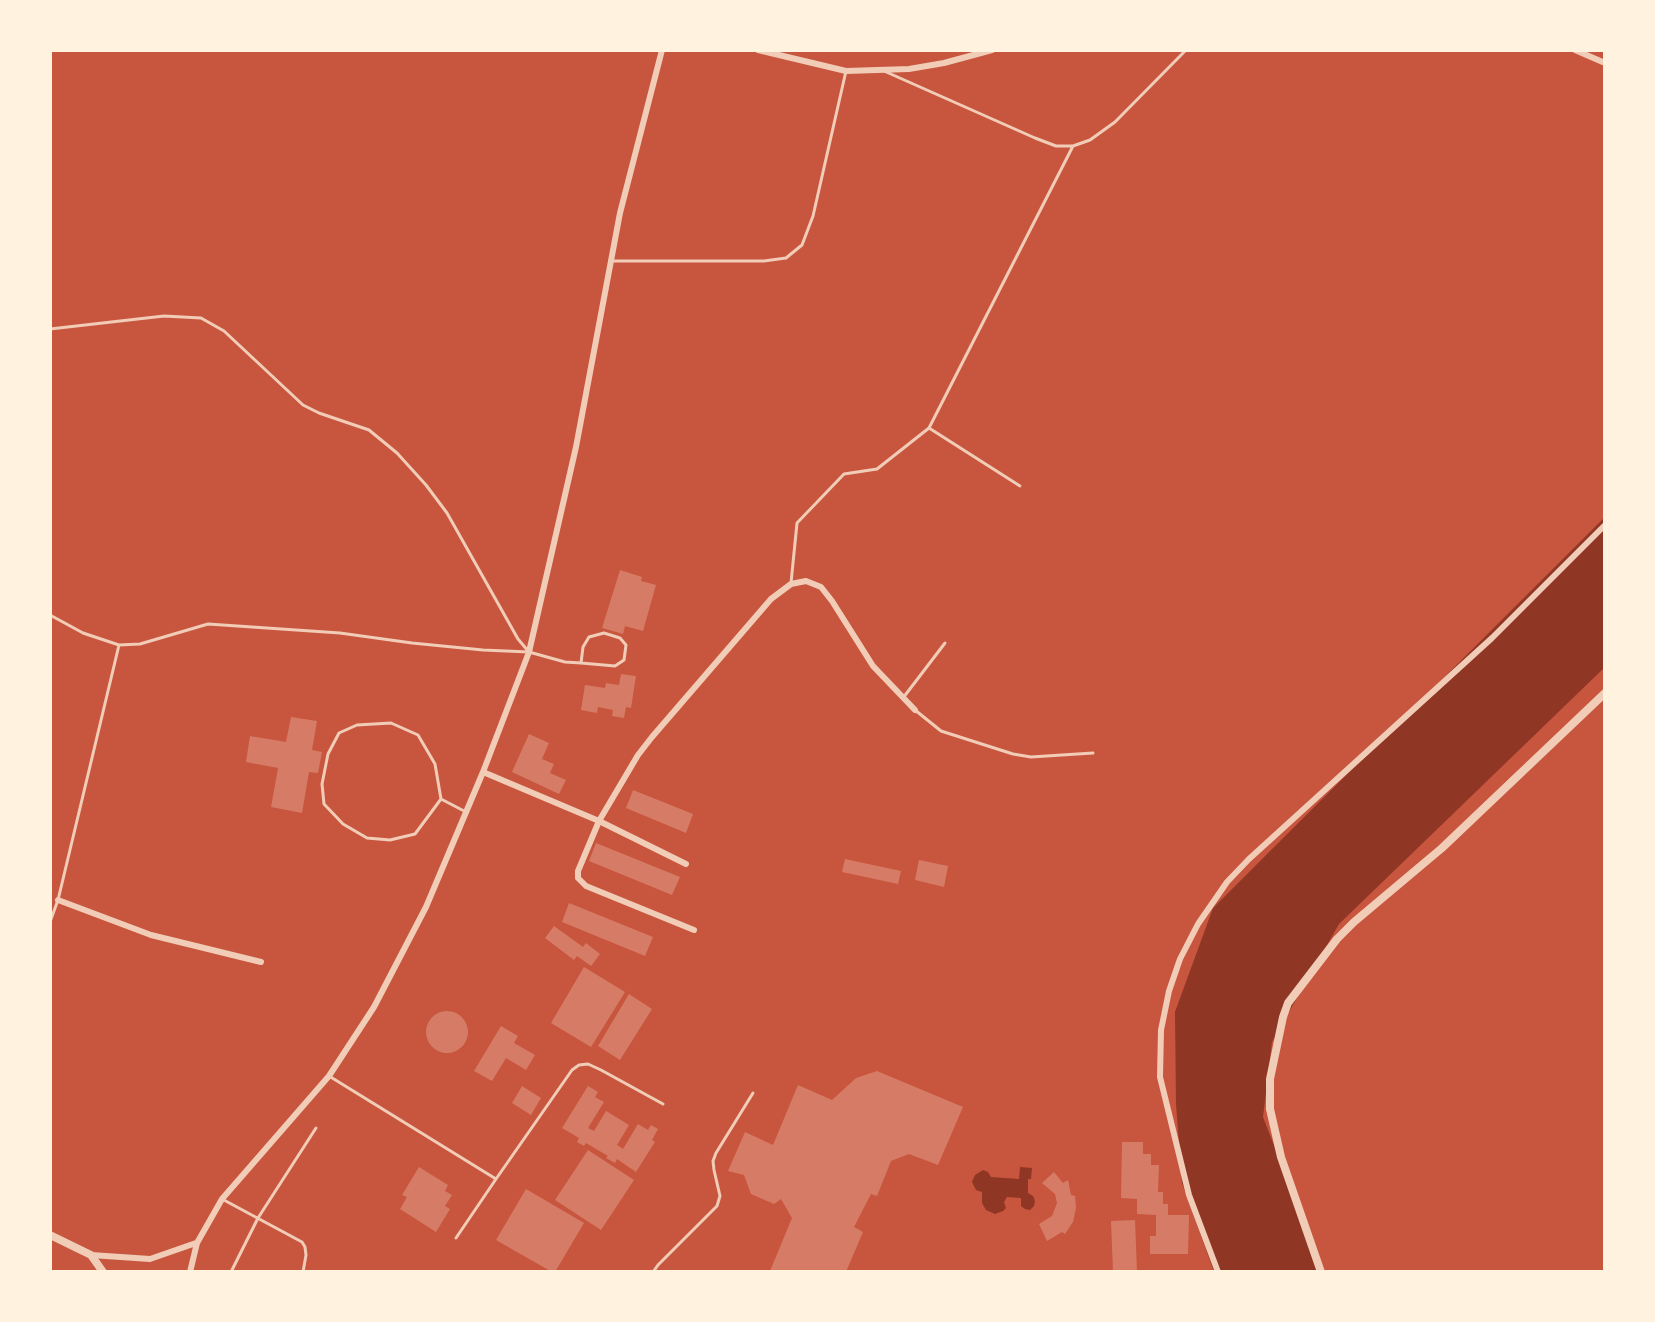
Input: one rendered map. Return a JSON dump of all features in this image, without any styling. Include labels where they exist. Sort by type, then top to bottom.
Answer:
[{"type":"street","points":[[190,1272],[197,1243],[222,1199],[329,1076],[374,1007],[426,907],[483,772],[529,652],[576,447],[620,213],[662,50]]},
{"type":"street","points":[[758,50],[846,71],[909,69],[992,50]]},
{"type":"street","points":[[1575,50],[1605,63]]},
{"type":"street","points":[[1218,1272],[1189,1195],[1160,1077],[1161,1030],[1169,991],[1180,959],[1198,924],[1227,882],[1249,859],[1492,638],[1605,525]]},
{"type":"street","points":[[694,930],[582,883],[578,871],[599,821],[638,755],[771,599],[791,584],[806,581],[821,587],[873,666],[915,710]]},
{"type":"street","points":[[1321,1272],[1281,1157],[1270,1109],[1270,1079],[1288,1003],[1345,931],[1442,848],[1605,693]]},
{"type":"street","points":[[483,772],[599,821],[686,864]]},
{"type":"street","points":[[58,900],[151,935],[261,962]]},
{"type":"street","points":[[50,1235],[91,1255],[150,1259],[197,1243]]},
{"type":"street","points":[[91,1255],[103,1272]]},
{"type":"lane","points":[[880,70],[1035,138],[1056,146],[1073,146],[1090,140],[1115,122],[1186,50]]},
{"type":"lane","points":[[611,261],[764,261],[786,258],[802,245],[813,216],[846,71]]},
{"type":"lane","points":[[791,584],[797,523],[844,474],[877,469],[929,428],[1073,146]]},
{"type":"lane","points":[[50,329],[164,316],[201,318],[224,331],[303,405],[369,430],[397,453],[447,513],[518,639],[529,652]]},
{"type":"lane","points":[[929,428],[1020,486]]},
{"type":"lane","points":[[50,615],[83,633],[119,645],[140,644],[208,624],[340,633],[412,643],[529,652],[565,662],[615,666],[624,660],[626,645],[620,638],[604,633],[589,637],[583,647],[581,663]]},
{"type":"lane","points":[[903,698],[945,643]]},
{"type":"lane","points":[[50,922],[58,900],[119,645]]},
{"type":"lane","points":[[915,710],[941,731],[1013,754],[1031,757],[1093,753]]},
{"type":"lane","points":[[391,723],[418,735],[435,764],[441,799],[415,834],[390,840],[367,838],[343,824],[324,804],[322,784],[328,754],[339,733],[357,725],[391,723]]},
{"type":"lane","points":[[441,799],[466,812]]},
{"type":"lane","points":[[456,1238],[572,1070],[579,1065],[588,1064],[601,1070],[663,1104]]},
{"type":"lane","points":[[329,1076],[496,1179]]},
{"type":"lane","points":[[653,1272],[717,1206],[720,1196],[713,1161],[753,1093]]},
{"type":"lane","points":[[231,1272],[258,1218],[316,1128]]},
{"type":"lane","points":[[222,1199],[302,1242],[306,1255],[303,1272]]},
{"type":"shaded area","points":[[1605,517],[1605,667],[1339,924],[1272,1042],[1263,1117],[1323,1272],[1214,1272],[1182,1183],[1176,1104],[1175,1012],[1213,908]]},
{"type":"shaded area","points":[[1020,1167],[1032,1168],[1028,1193],[1033,1196],[1034,1206],[1030,1210],[1025,1209],[1021,1206],[1021,1198],[1007,1197],[1003,1211],[995,1214],[986,1210],[982,1192],[976,1190],[972,1182],[975,1175],[983,1170],[991,1177],[1019,1179]]},
{"type":"building","points":[[620,570],[656,585],[643,631],[625,626],[623,634],[602,628]]},
{"type":"building","points":[[621,674],[636,676],[631,708],[626,707],[624,718],[612,716],[613,710],[598,707],[597,713],[581,710],[585,685],[605,688],[606,683],[619,685]]},
{"type":"building","points":[[291,717],[317,721],[312,750],[322,752],[318,773],[309,772],[302,813],[271,807],[278,768],[246,762],[250,736],[286,742]]},
{"type":"building","points":[[529,734],[549,743],[542,759],[554,764],[550,773],[566,780],[559,794],[512,772]]},
{"type":"building","points":[[633,790],[693,814],[686,833],[626,808]]},
{"type":"building","points":[[596,843],[680,877],[672,895],[589,861]]},
{"type":"building","points":[[845,859],[901,871],[898,884],[842,872]]},
{"type":"building","points":[[919,860],[948,866],[944,887],[915,880]]},
{"type":"building","points":[[569,903],[653,937],[645,956],[562,922]]},
{"type":"building","points":[[554,926],[583,947],[586,943],[600,954],[591,966],[577,956],[574,960],[545,938]]},
{"type":"building","points":[[584,967],[625,992],[591,1047],[551,1023]]},
{"type":"building","points":[[629,994],[652,1009],[620,1060],[598,1046]]},
{"type":"building","points":[[447,1011],[462,1017],[468,1032],[462,1047],[447,1053],[432,1047],[426,1032],[432,1017]]},
{"type":"building","points":[[501,1026],[518,1036],[514,1043],[535,1055],[526,1070],[506,1058],[492,1081],[474,1071]]},
{"type":"building","points":[[877,1071],[963,1107],[938,1165],[909,1154],[891,1161],[877,1196],[871,1194],[854,1227],[863,1232],[846,1272],[770,1271],[792,1218],[781,1199],[774,1204],[751,1194],[744,1175],[728,1171],[745,1132],[773,1145],[798,1085],[832,1100],[856,1078]]},
{"type":"building","points":[[522,1086],[541,1098],[531,1115],[512,1103]]},
{"type":"building","points":[[588,1086],[598,1092],[595,1097],[604,1102],[588,1128],[594,1131],[606,1111],[629,1125],[617,1145],[623,1149],[638,1124],[648,1130],[651,1125],[658,1129],[652,1140],[655,1142],[636,1172],[617,1159],[615,1163],[606,1158],[608,1156],[586,1143],[584,1146],[577,1142],[579,1138],[562,1128]]},
{"type":"building","points":[[1122,1142],[1143,1142],[1143,1154],[1151,1154],[1151,1165],[1159,1165],[1158,1192],[1163,1192],[1163,1204],[1168,1204],[1168,1215],[1189,1215],[1188,1254],[1150,1254],[1150,1236],[1156,1236],[1156,1215],[1137,1214],[1137,1199],[1121,1198]]},
{"type":"building","points":[[588,1150],[634,1180],[601,1230],[555,1200]]},
{"type":"building","points":[[419,1167],[448,1185],[445,1191],[452,1195],[445,1206],[450,1209],[436,1232],[400,1209],[407,1197],[402,1195]]},
{"type":"building","points":[[1054,1172],[1063,1183],[1068,1180],[1076,1208],[1073,1222],[1065,1234],[1062,1232],[1047,1241],[1039,1224],[1052,1216],[1057,1203],[1055,1194],[1042,1183]]},
{"type":"building","points":[[526,1189],[584,1223],[555,1272],[496,1240]]},
{"type":"building","points":[[1135,1220],[1137,1272],[1113,1272],[1111,1221]]}]
